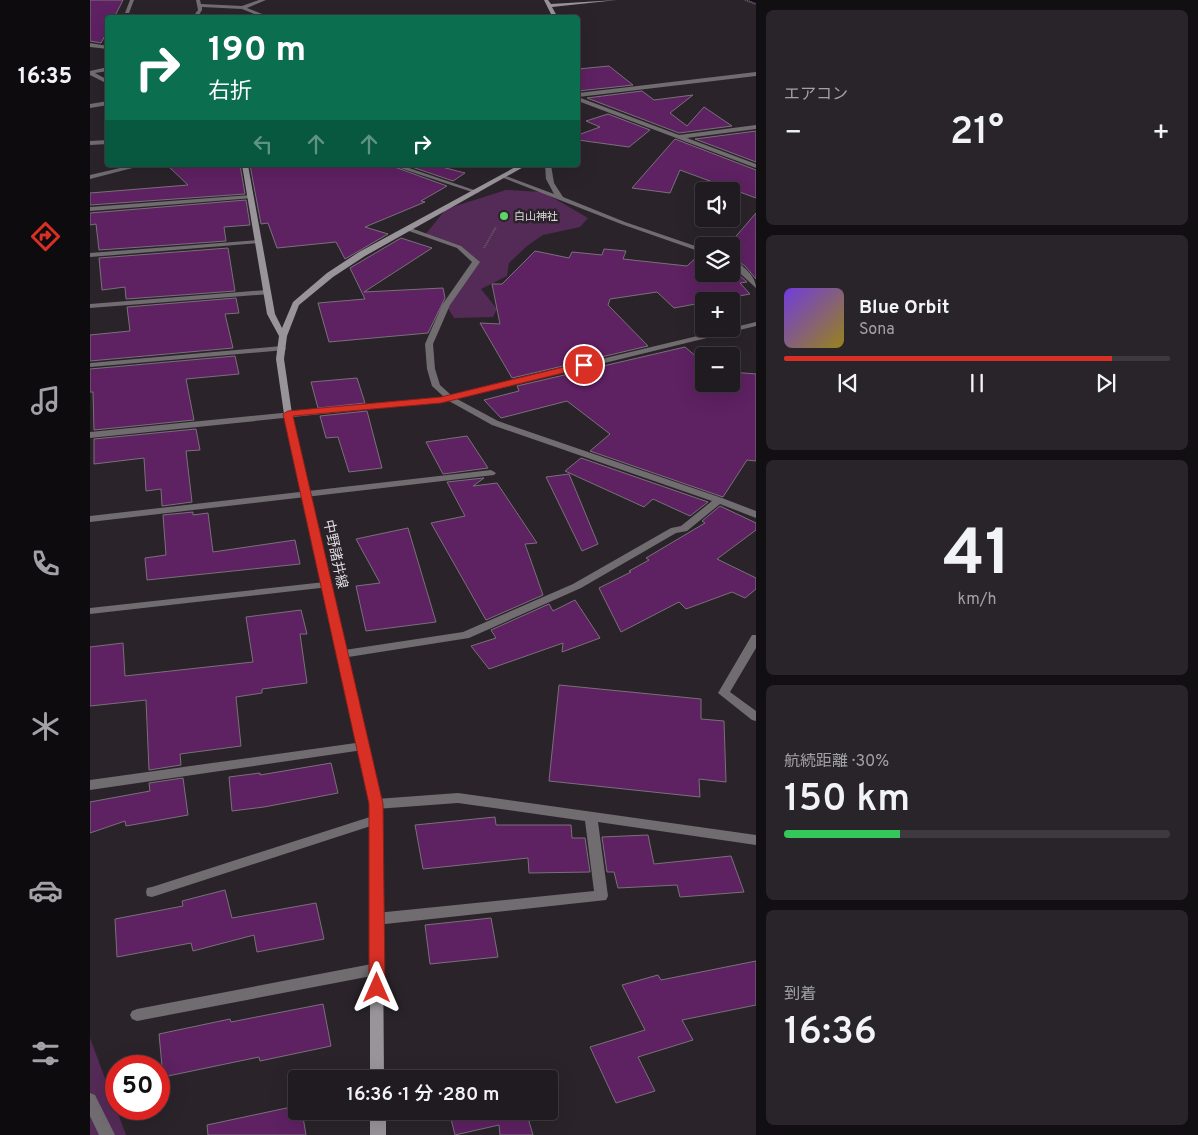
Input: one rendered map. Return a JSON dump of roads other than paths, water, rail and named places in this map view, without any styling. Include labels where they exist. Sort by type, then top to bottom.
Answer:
[{"type":"main road","points":[[546,0],[554,15]]},
{"type":"main road","points":[[550,6],[615,0]]},
{"type":"main road","points":[[245,167],[271,314],[283,336]]},
{"type":"main road","name":"中野諸井線","points":[[377,1070],[376,804],[325,585],[288,414],[280,359],[283,336],[296,304],[330,275],[362,254],[504,178],[521,167]]},
{"type":"main road","points":[[378,1120],[378,1135]]},
{"type":"street","points":[[127,12],[132,0]]},
{"type":"street","points":[[243,8],[264,0]]},
{"type":"street","points":[[196,15],[200,10],[199,3],[243,8],[262,15]]},
{"type":"street","points":[[90,45],[105,48]]},
{"type":"street","points":[[90,73],[105,70]]},
{"type":"street","points":[[90,73],[105,80]]},
{"type":"street","points":[[580,97],[756,74]]},
{"type":"street","points":[[580,98],[756,166]]},
{"type":"street","points":[[90,106],[105,104]]},
{"type":"street","points":[[679,137],[756,127]]},
{"type":"street","points":[[90,143],[105,142]]},
{"type":"street","points":[[90,177],[132,167]]},
{"type":"street","points":[[400,167],[477,192]]},
{"type":"street","points":[[548,167],[548,177],[552,188],[560,199]]},
{"type":"street","points":[[504,178],[623,223],[695,247]]},
{"type":"street","points":[[90,209],[251,197]]},
{"type":"street","points":[[408,229],[459,247],[476,262],[446,305],[429,344],[436,386],[450,398],[495,423],[719,500],[756,515]]},
{"type":"street","points":[[90,255],[258,242]]},
{"type":"street","points":[[740,265],[756,272]]},
{"type":"street","points":[[740,269],[756,286]]},
{"type":"street","points":[[90,306],[267,292]]},
{"type":"street","points":[[90,435],[450,398],[756,324]]},
{"type":"street","points":[[90,365],[282,348]]},
{"type":"street","points":[[90,518],[490,473]]},
{"type":"street","points":[[342,654],[465,635],[577,586],[674,530],[684,529],[719,500]]},
{"type":"street","points":[[90,611],[325,585]]},
{"type":"street","points":[[756,638],[724,693],[756,716]]},
{"type":"street","points":[[90,785],[363,746]]},
{"type":"street","points":[[376,804],[458,798],[756,840]]},
{"type":"street","points":[[376,919],[601,896],[590,816]]},
{"type":"street","points":[[152,892],[376,820]]},
{"type":"street","points":[[137,1015],[377,969]]},
{"type":"street","points":[[90,1100],[107,1135]]},
{"type":"waterway","points":[[751,0],[756,2]]},
{"type":"place","name":"白山神社","points":[[504,216]]}]
